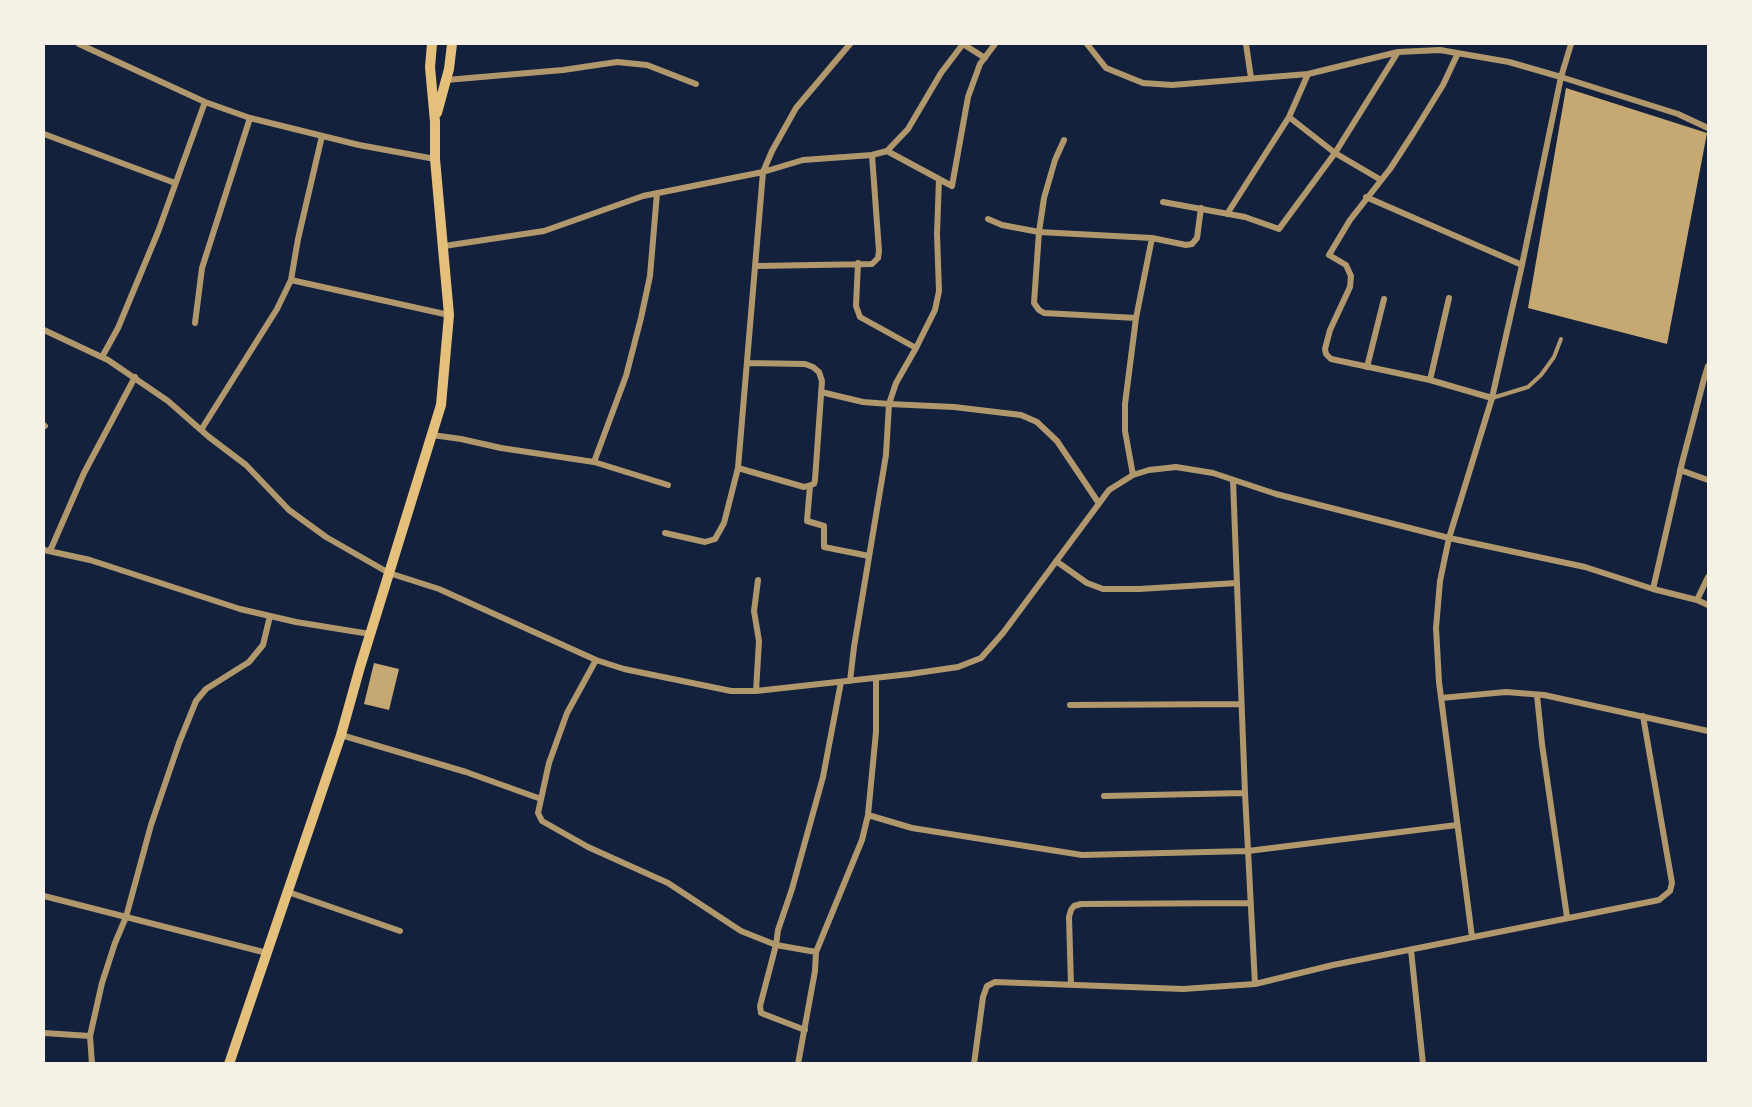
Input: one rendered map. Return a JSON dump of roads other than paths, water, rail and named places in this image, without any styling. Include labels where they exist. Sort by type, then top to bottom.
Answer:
[{"type":"main road","points":[[229,1064],[341,735],[441,405],[449,315],[435,159],[435,122],[430,67],[432,44]]},
{"type":"main road","points":[[435,122],[446,80],[452,44]]},
{"type":"street","points":[[79,44],[205,102],[250,118],[322,136],[435,159]]},
{"type":"street","points":[[665,533],[705,542],[715,539],[727,515],[738,468],[763,172],[796,108],[850,44]]},
{"type":"street","points":[[444,246],[544,231],[604,208],[657,193],[763,172],[803,160],[872,155],[887,151],[908,129],[941,73],[963,44],[985,58]]},
{"type":"street","points":[[887,151],[952,186],[968,97],[980,64],[995,44]]},
{"type":"street","points":[[1087,44],[1106,68],[1143,84],[1172,85],[1308,74],[1398,52],[1440,50],[1509,62],[1561,77],[1678,114],[1708,128]]},
{"type":"street","points":[[1246,44],[1251,78]]},
{"type":"street","points":[[1472,937],[1441,698],[1436,628],[1440,581],[1449,538],[1492,398],[1561,77],[1571,44]]},
{"type":"street","points":[[1163,202],[1245,217],[1279,229],[1335,153],[1398,52]]},
{"type":"street","points":[[1458,53],[1443,85],[1414,132],[1381,180],[1366,197],[1329,255],[1346,266],[1351,276],[1350,287],[1330,330],[1325,349],[1331,359],[1430,380],[1492,398]]},
{"type":"street","points":[[446,80],[563,70],[617,62],[647,65],[696,84]]},
{"type":"street","points":[[1227,214],[1289,117],[1308,74]]},
{"type":"street","points":[[105,358],[158,232],[205,102]]},
{"type":"street","points":[[1289,117],[1335,153],[1381,180]]},
{"type":"street","points":[[195,323],[202,267],[250,118]]},
{"type":"street","points":[[44,134],[174,183]]},
{"type":"street","points":[[201,430],[277,309],[291,280],[322,136]]},
{"type":"street","points":[[1064,140],[1055,160],[1044,198],[1034,303],[1044,314],[1136,318]]},
{"type":"street","points":[[756,266],[872,264],[878,258],[872,155]]},
{"type":"street","points":[[850,681],[886,455],[889,404],[896,383],[935,310],[939,291],[937,234],[939,179]]},
{"type":"street","points":[[594,462],[626,376],[641,318],[650,276],[657,193]]},
{"type":"street","points":[[1366,197],[1522,265]]},
{"type":"street","points":[[988,219],[1002,225],[1039,232],[1152,238],[1192,244],[1197,238],[1201,208]]},
{"type":"street","points":[[1133,475],[1125,431],[1125,404],[1136,318],[1152,238]]},
{"type":"street","points":[[858,263],[857,313],[916,348]]},
{"type":"street","points":[[291,280],[449,315]]},
{"type":"street","points":[[1430,380],[1449,298]]},
{"type":"street","points":[[1367,367],[1384,299]]},
{"type":"street","points":[[44,330],[105,358],[135,377],[246,465],[289,510],[326,537],[390,573],[439,589],[596,660],[624,669],[731,691],[756,691],[876,678],[958,667],[981,658],[1003,633],[1108,490],[1133,475],[1149,470],[1176,467],[1213,474],[1276,494],[1449,538],[1585,567],[1708,605]]},
{"type":"street","points":[[738,468],[804,487],[814,484],[815,480],[822,381],[819,372],[813,366],[804,364],[748,363]]},
{"type":"street","points":[[1653,589],[1680,470],[1708,366]]},
{"type":"street","points":[[135,377],[84,473],[47,551],[90,560],[240,609],[370,634]]},
{"type":"street","points":[[820,392],[863,402],[954,407],[1021,415],[1037,422],[1056,441],[1098,502]]},
{"type":"street","points":[[1700,393],[1708,396]]},
{"type":"street","points":[[432,435],[594,462],[668,485]]},
{"type":"street","points":[[1680,470],[1708,480]]},
{"type":"street","points":[[1233,480],[1241,705],[1255,984]]},
{"type":"street","points":[[810,486],[807,521],[824,526],[824,547],[869,556]]},
{"type":"street","points":[[1056,561],[1087,583],[1103,589],[1237,583]]},
{"type":"street","points":[[1697,600],[1708,577]]},
{"type":"street","points":[[756,691],[759,641],[754,611],[758,580]]},
{"type":"street","points":[[92,1064],[90,1036],[102,983],[126,917],[151,825],[179,743],[196,701],[206,689],[249,662],[264,645],[270,616]]},
{"type":"street","points":[[596,660],[567,713],[549,763],[538,813],[542,821],[588,847],[668,883],[741,931],[776,945],[816,952]]},
{"type":"street","points":[[798,1064],[816,971],[816,952],[862,840],[868,815],[876,732],[876,678]]},
{"type":"street","points":[[805,1030],[761,1014],[760,1006],[778,930],[792,889],[823,777],[841,682]]},
{"type":"street","points":[[1441,698],[1506,692],[1537,695],[1708,731]]},
{"type":"street","points":[[1537,695],[1567,917]]},
{"type":"street","points":[[1070,705],[1241,705]]},
{"type":"street","points":[[984,1064],[974,1063],[983,997],[987,986],[994,982],[1183,989],[1255,984],[1333,965],[1659,900],[1670,891],[1672,883],[1643,716]]},
{"type":"street","points":[[341,735],[466,772],[541,799]]},
{"type":"street","points":[[1104,796],[1245,793]]},
{"type":"street","points":[[868,815],[912,828],[1082,855],[1248,851],[1457,825]]},
{"type":"street","points":[[288,892],[400,931]]},
{"type":"street","points":[[44,896],[267,953]]},
{"type":"street","points":[[1071,984],[1069,917],[1074,906],[1081,904],[1250,903]]},
{"type":"street","points":[[1411,950],[1423,1064]]},
{"type":"street","points":[[44,1033],[90,1036]]},
{"type":"lane","points":[[1492,398],[1528,387],[1541,375],[1554,357],[1561,339]]}]
